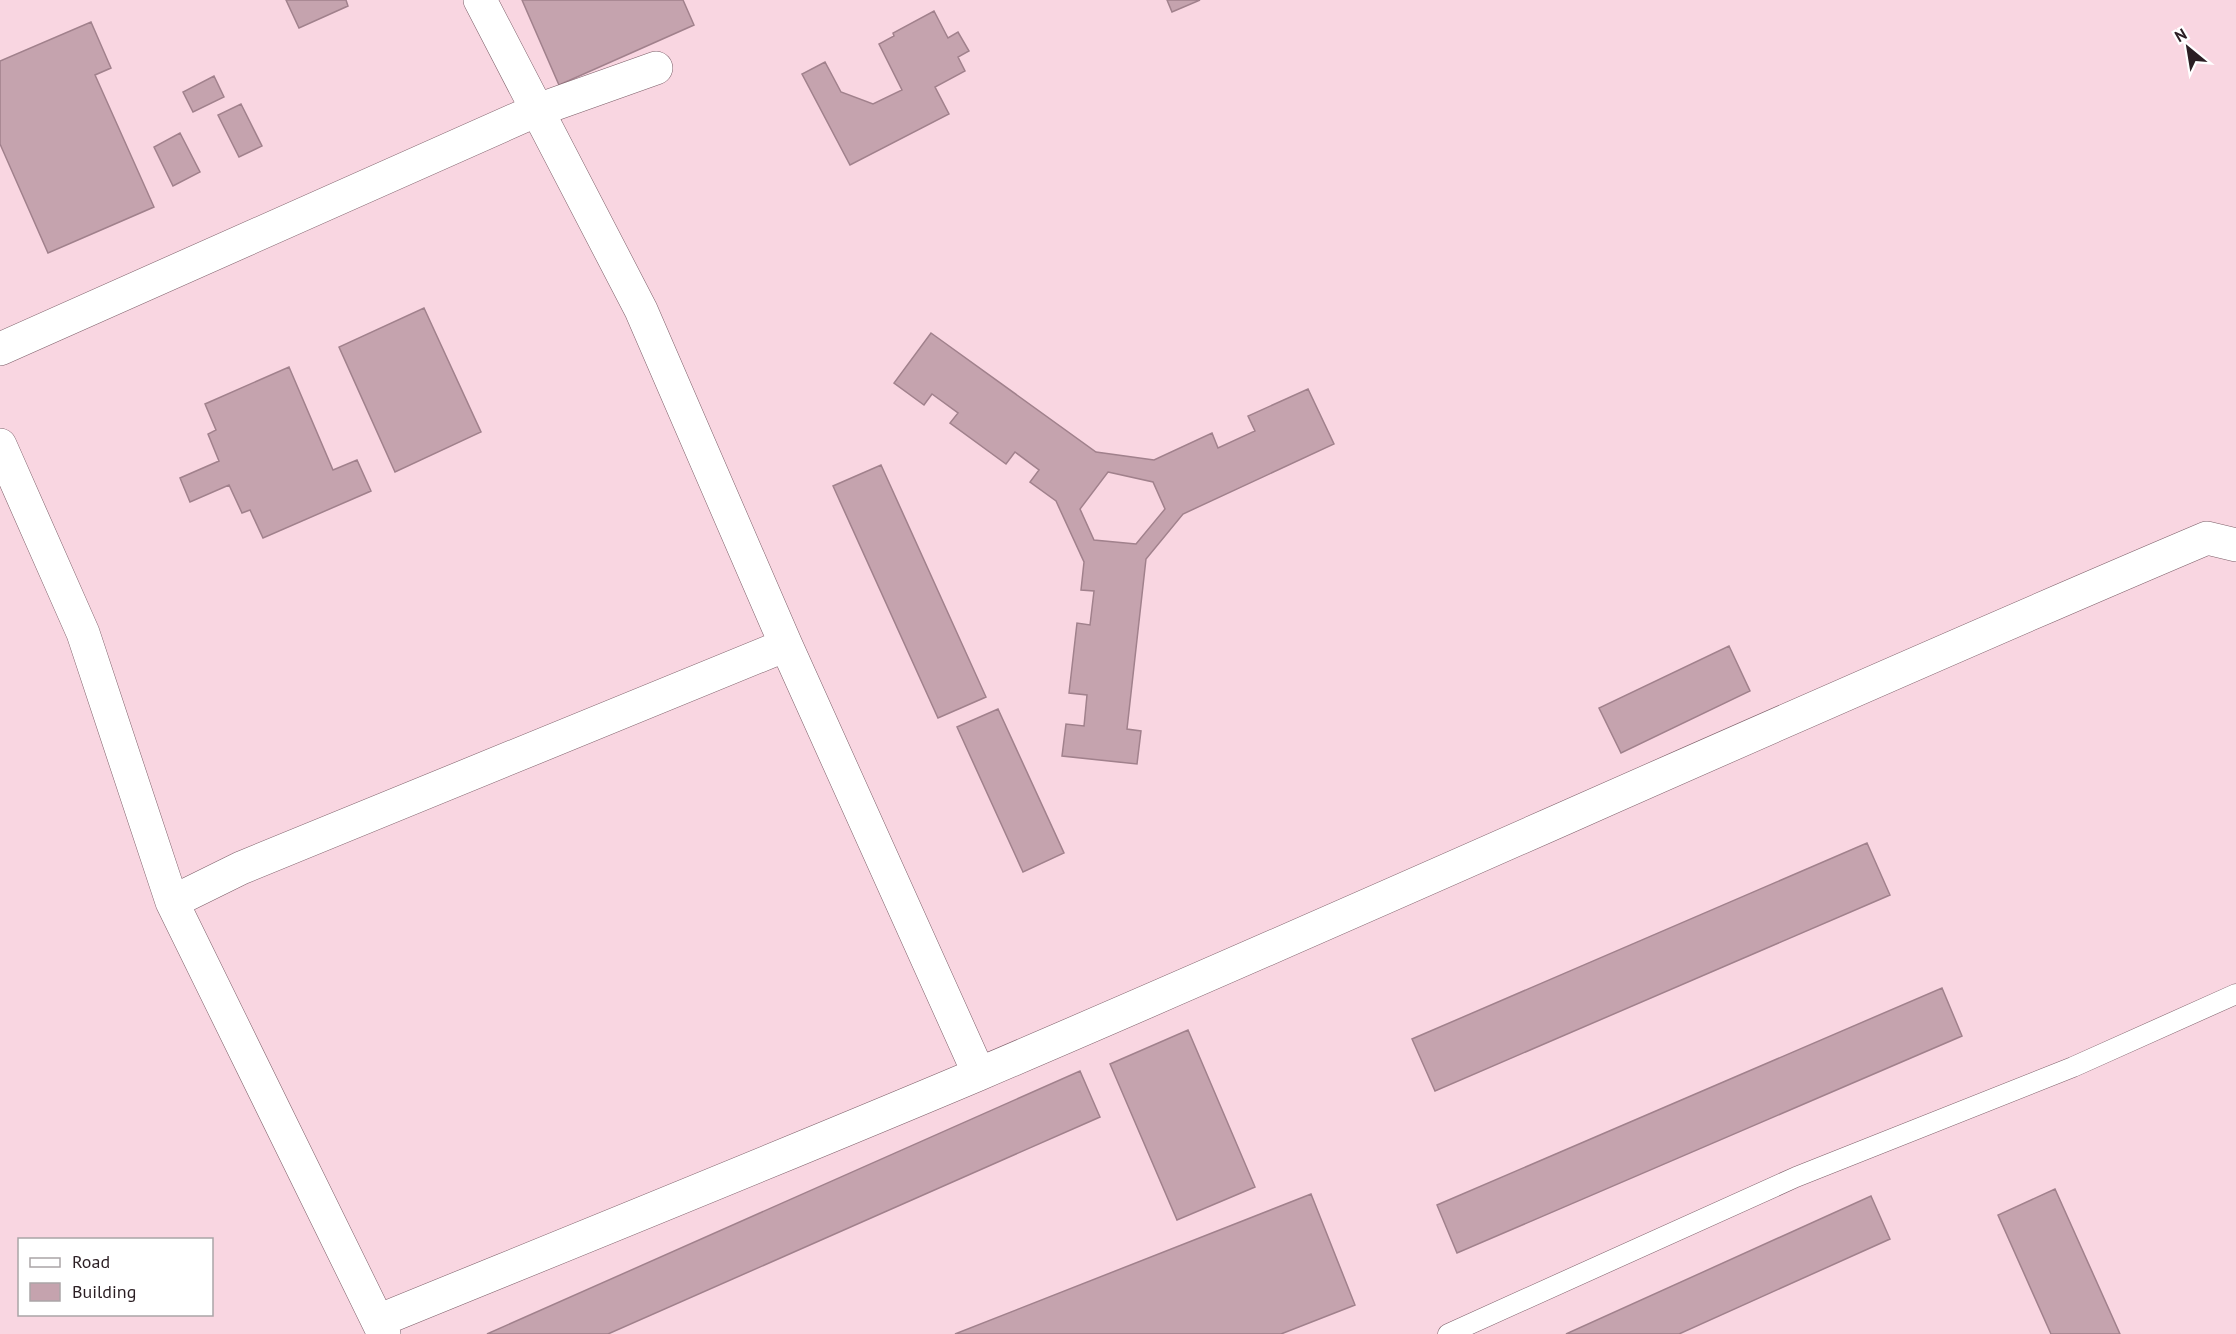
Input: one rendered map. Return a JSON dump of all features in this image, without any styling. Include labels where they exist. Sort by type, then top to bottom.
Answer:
[{"type":"street","points":[[480,0],[535,111],[641,310],[786,645],[979,1074]]},
{"type":"street","points":[[0,349],[535,111],[656,68]]},
{"type":"street","points":[[0,445],[83,633],[172,902],[381,1328],[979,1074],[1609,801],[1957,644],[2196,542],[2207,538],[2236,545]]},
{"type":"street","points":[[172,902],[241,868],[786,645]]},
{"type":"lane","points":[[1448,1334],[1796,1177],[2073,1066],[2236,994]]},
{"type":"building","points":[[286,0],[346,0],[348,6],[299,28]]},
{"type":"building","points":[[522,0],[683,0],[694,25],[559,85]]},
{"type":"building","points":[[1167,0],[1200,0],[1172,12]]},
{"type":"building","points":[[934,11],[948,38],[958,32],[969,51],[958,57],[965,71],[935,87],[949,114],[850,165],[802,74],[825,62],[841,92],[873,104],[902,90],[879,44],[894,36],[893,33]]},
{"type":"building","points":[[91,22],[111,68],[95,75],[154,207],[48,253],[0,144],[0,61]]},
{"type":"building","points":[[214,76],[224,97],[193,112],[183,92]]},
{"type":"building","points":[[241,104],[262,146],[239,157],[218,115]]},
{"type":"building","points":[[180,133],[200,172],[173,186],[154,147]]},
{"type":"building","points":[[424,308],[481,432],[395,472],[339,347]]},
{"type":"building","points":[[931,333],[1096,452],[1154,460],[1212,433],[1218,448],[1255,431],[1248,416],[1308,389],[1334,444],[1183,514],[1146,559],[1127,729],[1141,731],[1137,764],[1062,756],[1066,724],[1084,726],[1087,695],[1069,693],[1077,623],[1090,625],[1094,591],[1081,590],[1084,562],[1056,501],[1030,482],[1039,470],[1015,452],[1006,464],[950,423],[958,413],[932,394],[924,405],[894,383]],"holes":[[[1108,472],[1153,482],[1165,509],[1136,544],[1094,540],[1080,509]]]},
{"type":"building","points":[[289,367],[333,470],[357,460],[371,491],[263,538],[250,510],[242,513],[229,485],[190,502],[180,478],[219,461],[208,434],[216,430],[205,404]]},
{"type":"building","points":[[881,465],[986,697],[938,718],[833,486]]},
{"type":"building","points":[[1729,646],[1750,691],[1621,753],[1599,708]]},
{"type":"building","points":[[998,709],[1064,853],[1023,872],[957,727]]},
{"type":"building","points":[[1867,843],[1890,895],[1435,1091],[1412,1039]]},
{"type":"building","points":[[1942,988],[1962,1036],[1457,1253],[1437,1205]]},
{"type":"building","points":[[1188,1030],[1255,1187],[1177,1220],[1110,1064]]},
{"type":"building","points":[[1080,1071],[1100,1117],[608,1334],[487,1334]]},
{"type":"building","points":[[2055,1189],[2120,1334],[2051,1334],[1998,1215]]},
{"type":"building","points":[[1311,1194],[1355,1305],[1281,1334],[955,1334]]},
{"type":"building","points":[[1871,1196],[1890,1239],[1679,1334],[1566,1334]]}]
